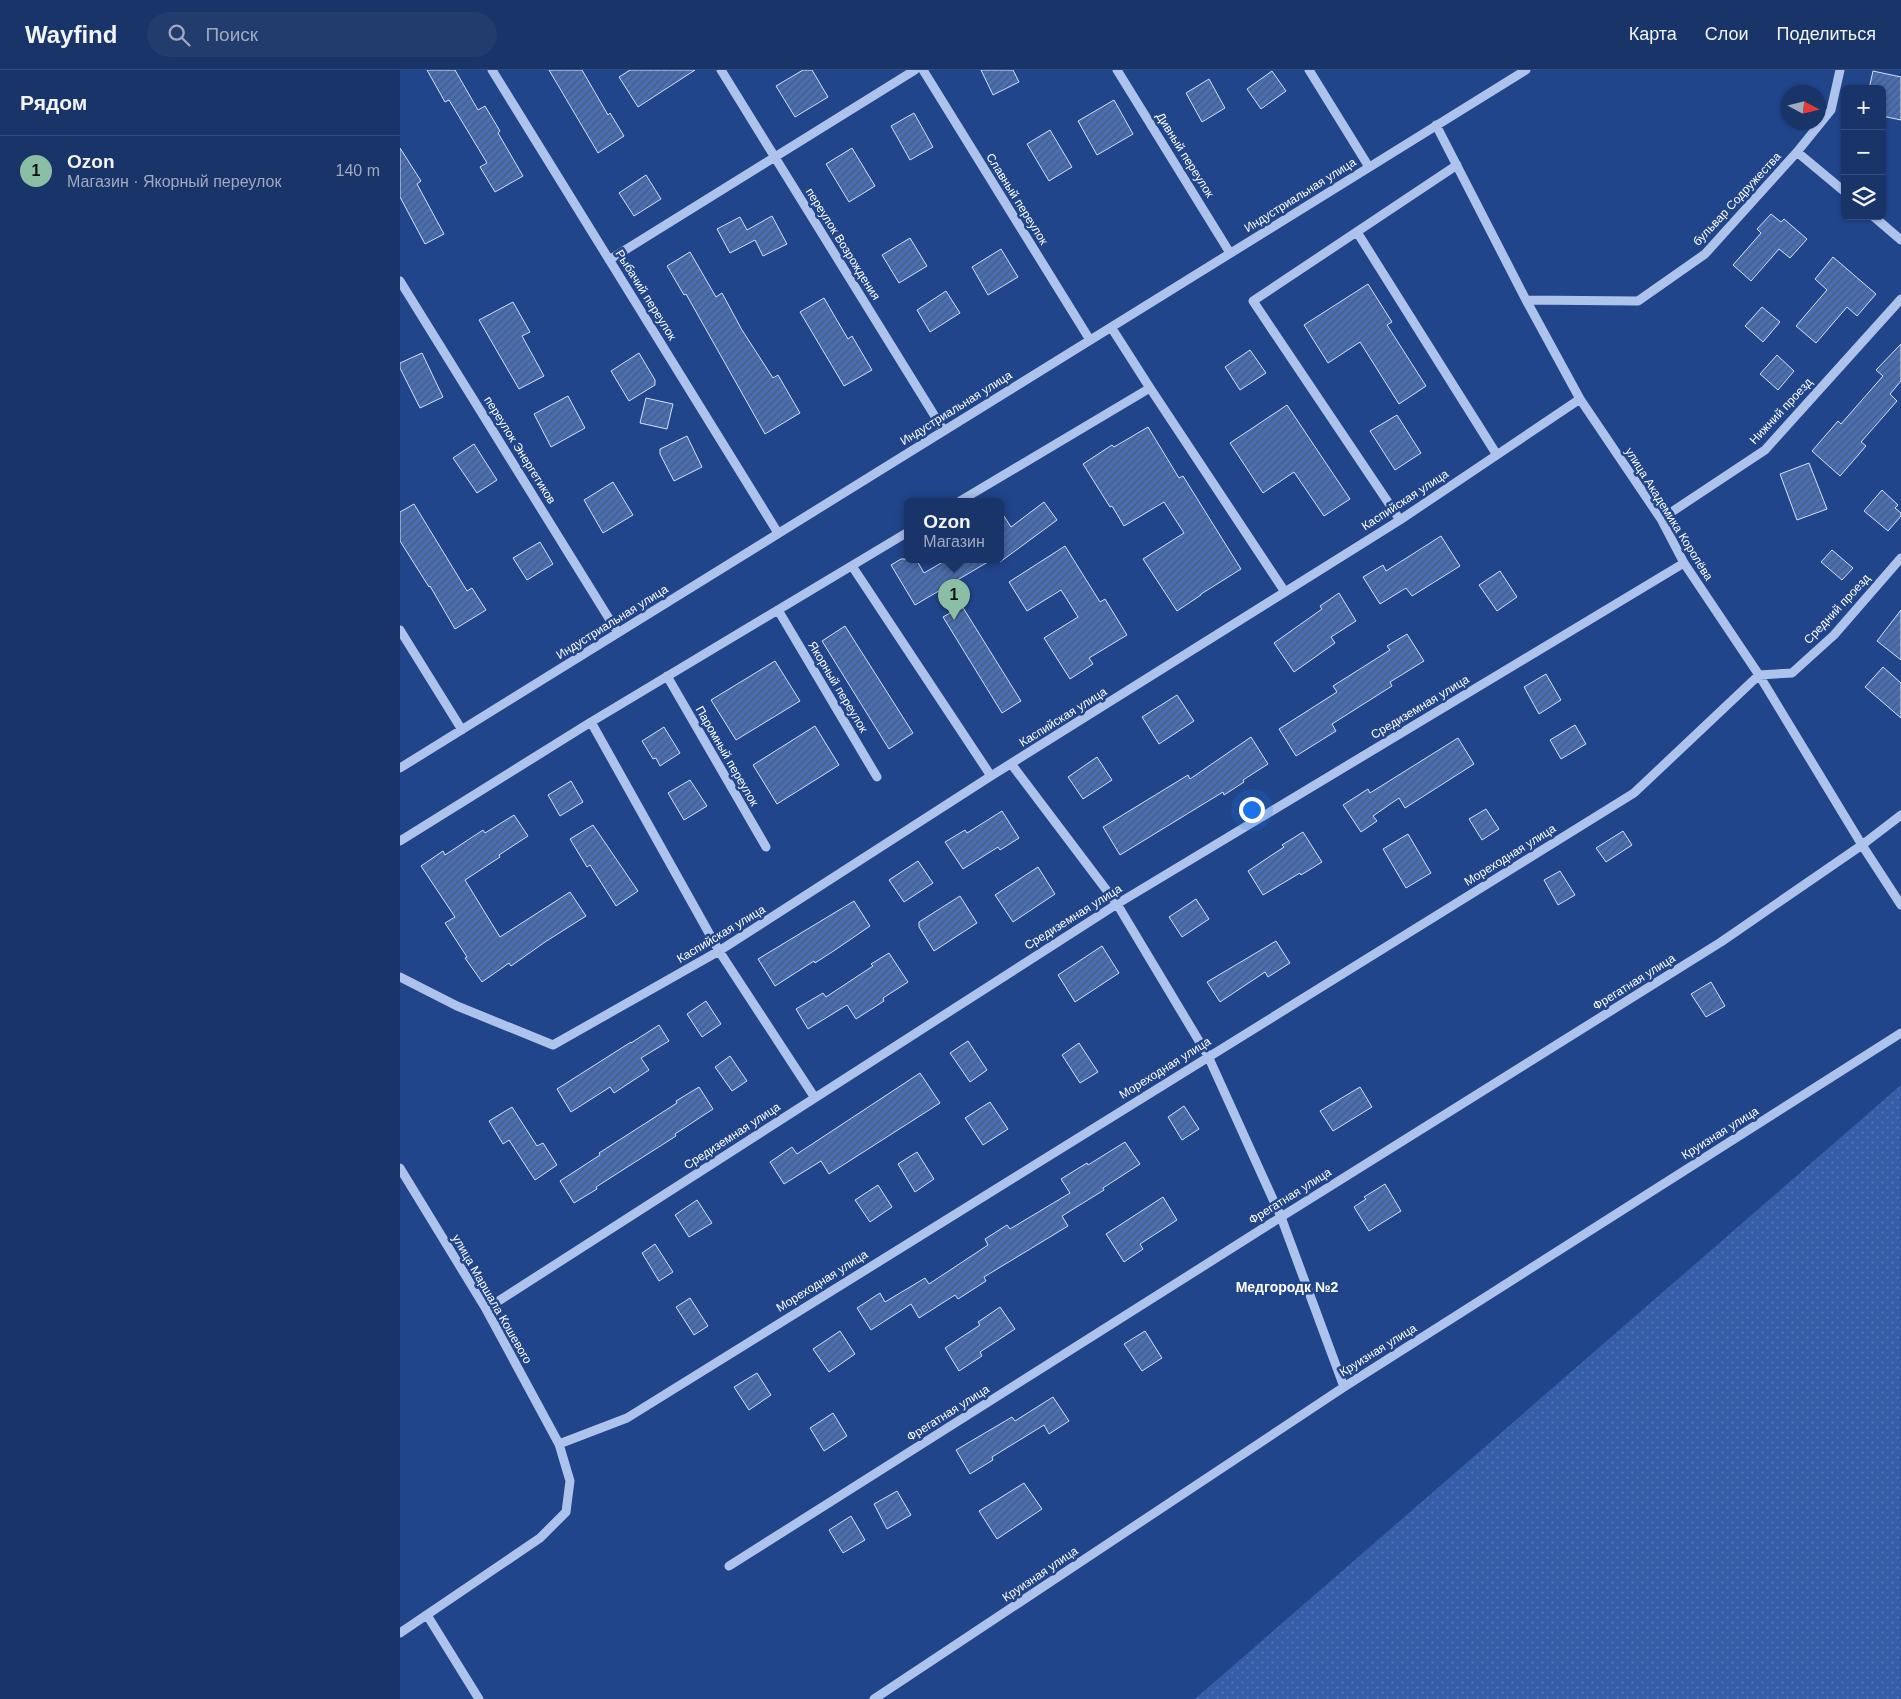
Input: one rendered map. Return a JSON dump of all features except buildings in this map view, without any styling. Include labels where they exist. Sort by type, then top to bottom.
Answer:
[{"type":"street","name":"Рыбачий переулок","points":[[492,70],[778,533]]},
{"type":"street","name":"переулок Возрождения","points":[[721,70],[944,431]]},
{"type":"street","points":[[610,260],[915,70]]},
{"type":"street","name":"Славный переулок","points":[[923,70],[1090,340]]},
{"type":"street","name":"Дивный переулок","points":[[1118,70],[1230,253]]},
{"type":"street","points":[[1309,70],[1369,167]]},
{"type":"street","name":"бульвар Содружества","points":[[1526,300],[1638,301],[1705,254],[1797,152],[1831,110],[1840,70]]},
{"type":"street","name":"Индустриальная улица","points":[[400,768],[1523,71]]},
{"type":"street","name":"улица Академика Королёва","points":[[1436,124],[1526,300],[1580,399],[1661,519],[1684,563],[1759,675],[1862,845],[1901,905]]},
{"type":"street","name":"бульвар Содружества","points":[[1797,152],[1841,189]]},
{"type":"street","points":[[1400,520],[1253,301],[1457,166]]},
{"type":"street","points":[[1878,220],[1901,240]]},
{"type":"street","points":[[1357,232],[1496,455]]},
{"type":"street","name":"переулок Энергетиков","points":[[400,281],[618,633]]},
{"type":"street","name":"Нижний проезд","points":[[1661,519],[1765,450],[1901,299]]},
{"type":"street","points":[[1111,327],[1285,592]]},
{"type":"street","points":[[965,498],[1150,388]]},
{"type":"street","name":"Каспийская улица","points":[[400,977],[457,1006],[553,1045],[719,951],[991,776],[1400,520],[1580,399]]},
{"type":"street","points":[[400,841],[666,676],[904,534]]},
{"type":"street","name":"Средний проезд","points":[[1759,675],[1792,673],[1834,635],[1901,558]]},
{"type":"street","name":"Средиземная улица","points":[[486,1309],[1117,904],[1684,563]]},
{"type":"street","points":[[852,566],[991,776]]},
{"type":"street","name":"Якорный переулок","points":[[778,610],[877,777]]},
{"type":"street","points":[[400,630],[462,730]]},
{"type":"street","name":"Мореходная улица","points":[[559,1444],[627,1418],[1634,793],[1759,675]]},
{"type":"street","name":"Паромный переулок","points":[[666,676],[766,847]]},
{"type":"street","points":[[591,722],[719,951],[815,1098]]},
{"type":"street","points":[[1012,764],[1117,904],[1208,1056],[1281,1217],[1344,1386]]},
{"type":"street","name":"Фрегатная улица","points":[[730,1566],[1281,1217],[1721,942],[1862,845],[1901,815]]},
{"type":"street","name":"Круизная улица","points":[[874,1699],[1344,1386],[1901,1033]]},
{"type":"street","name":"улица Маршала Кошевого","points":[[400,1168],[486,1309],[559,1444],[570,1482],[566,1512],[540,1538],[400,1633]]},
{"type":"street","points":[[428,1615],[479,1699]]},
{"type":"shaded area","points":[[1901,1085],[1901,1699],[1195,1699]]},
{"type":"place","name":"Ozon","points":[[954,620]]},
{"type":"district","name":"Медгородк №2","points":[[1287,1287]]}]
